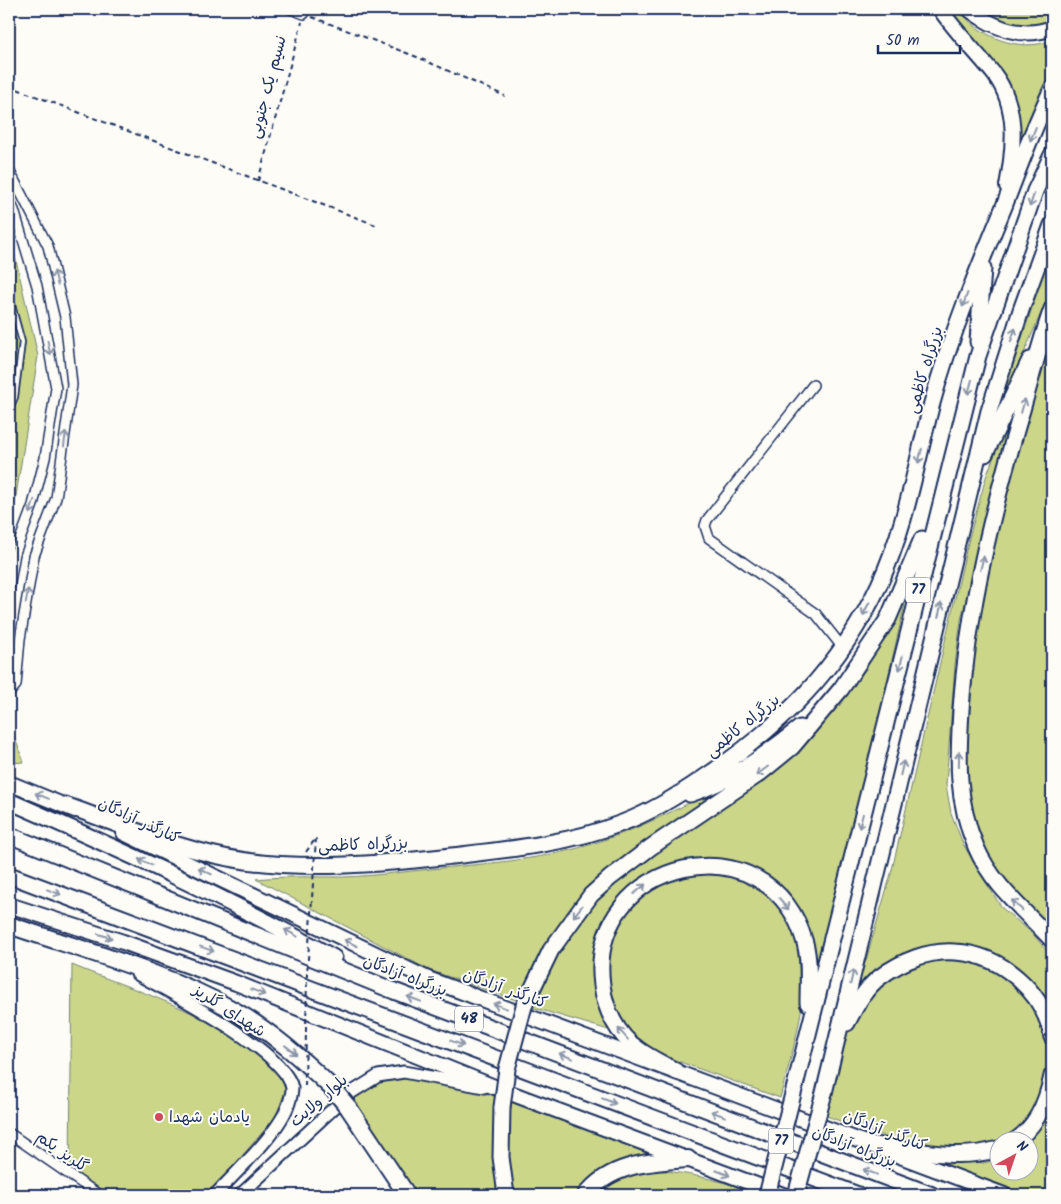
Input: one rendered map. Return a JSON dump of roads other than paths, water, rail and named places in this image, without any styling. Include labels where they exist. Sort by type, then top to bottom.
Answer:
[{"type":"highway","name":"بزرگراه کاظمی","points":[[65,805],[199,850],[246,861],[296,864],[395,863],[562,840],[624,822],[671,800],[742,752],[790,712],[843,648],[862,617],[894,548],[945,362],[967,294],[1052,89]]},
{"type":"highway","name":"77","points":[[767,1195],[807,1031],[877,762],[948,469],[978,356],[1035,191],[1052,155]]},
{"type":"highway","name":"77","points":[[796,1195],[837,1042],[970,484],[1005,357],[1052,225]]},
{"type":"highway","points":[[978,356],[979,312],[985,252]]},
{"type":"highway","points":[[1052,309],[1038,347],[988,537],[969,625],[963,684],[958,773],[959,789],[969,829],[986,867],[1010,898],[1052,940]]},
{"type":"highway","points":[[970,484],[1020,378],[1038,347]]},
{"type":"highway","points":[[506,1195],[501,1157],[502,1107],[507,1069],[524,1006],[551,950],[591,895],[610,878],[651,847],[759,774],[792,747],[821,712],[847,680],[888,619],[917,552],[948,469]]},
{"type":"highway","points":[[671,800],[707,789],[752,764],[821,712]]},
{"type":"highway","points":[[9,801],[98,840],[281,928],[394,991]]},
{"type":"highway","name":"بزرگراه آزادگان","points":[[9,835],[90,866],[394,991],[932,1195]]},
{"type":"highway","points":[[677,1072],[637,1049],[615,1025],[603,993],[600,975],[606,938],[622,907],[648,882],[685,867],[704,865],[735,870],[766,886],[786,906],[800,929],[808,960],[807,1031]]},
{"type":"highway","name":"48","points":[[9,875],[858,1195]]},
{"type":"highway","points":[[9,925],[181,985],[237,1012],[301,1058],[333,1089],[348,1107],[407,1195]]},
{"type":"highway","points":[[837,1042],[858,1002],[879,978],[905,962],[919,957],[956,952],[995,963],[1024,985],[1045,1014],[1052,1037]]},
{"type":"highway","points":[[1024,1132],[1040,1112],[1047,1098],[1052,1076]]},
{"type":"highway","points":[[873,1145],[944,1153],[988,1152]]},
{"type":"highway","points":[[586,1195],[600,1180],[628,1167],[646,1163],[688,1160]]},
{"type":"main road","points":[[940,9],[957,34],[995,76],[1006,100],[1013,126],[1014,150],[1004,204]]},
{"type":"main road","points":[[969,9],[1000,30],[1025,32],[1052,28]]},
{"type":"main road","name":"کنارگذر آزادگان","points":[[9,783],[65,805],[428,979],[1004,1195]]},
{"type":"main road","points":[[9,905],[123,942],[236,983],[497,1088],[783,1195]]},
{"type":"street","points":[[291,9],[304,14]]},
{"type":"street","points":[[9,170],[48,246],[65,317],[72,385],[56,498],[34,556],[21,630],[16,685],[9,693]]},
{"type":"street","points":[[9,200],[14,210],[37,286],[56,388],[45,458],[33,505],[16,553],[9,588]]},
{"type":"street","points":[[813,385],[706,520],[705,526],[709,538],[816,614],[843,648]]},
{"type":"street","name":"شهدای گلریز","points":[[107,958],[207,1013],[245,1038],[270,1058],[284,1072],[292,1088],[290,1102],[282,1120]]},
{"type":"street","name":"بلوار ولایت","points":[[240,1195],[349,1094],[378,1076],[404,1072],[497,1088]]},
{"type":"street","name":"بلوار ولایت","points":[[215,1195],[282,1120]]},
{"type":"street","name":"گلریز یکم","points":[[9,1133],[93,1194]]},
{"type":"lane","points":[[9,294],[22,342],[15,397],[9,411]]},
{"type":"place","name":"یادمان شهدا","points":[[159,1117]]}]
